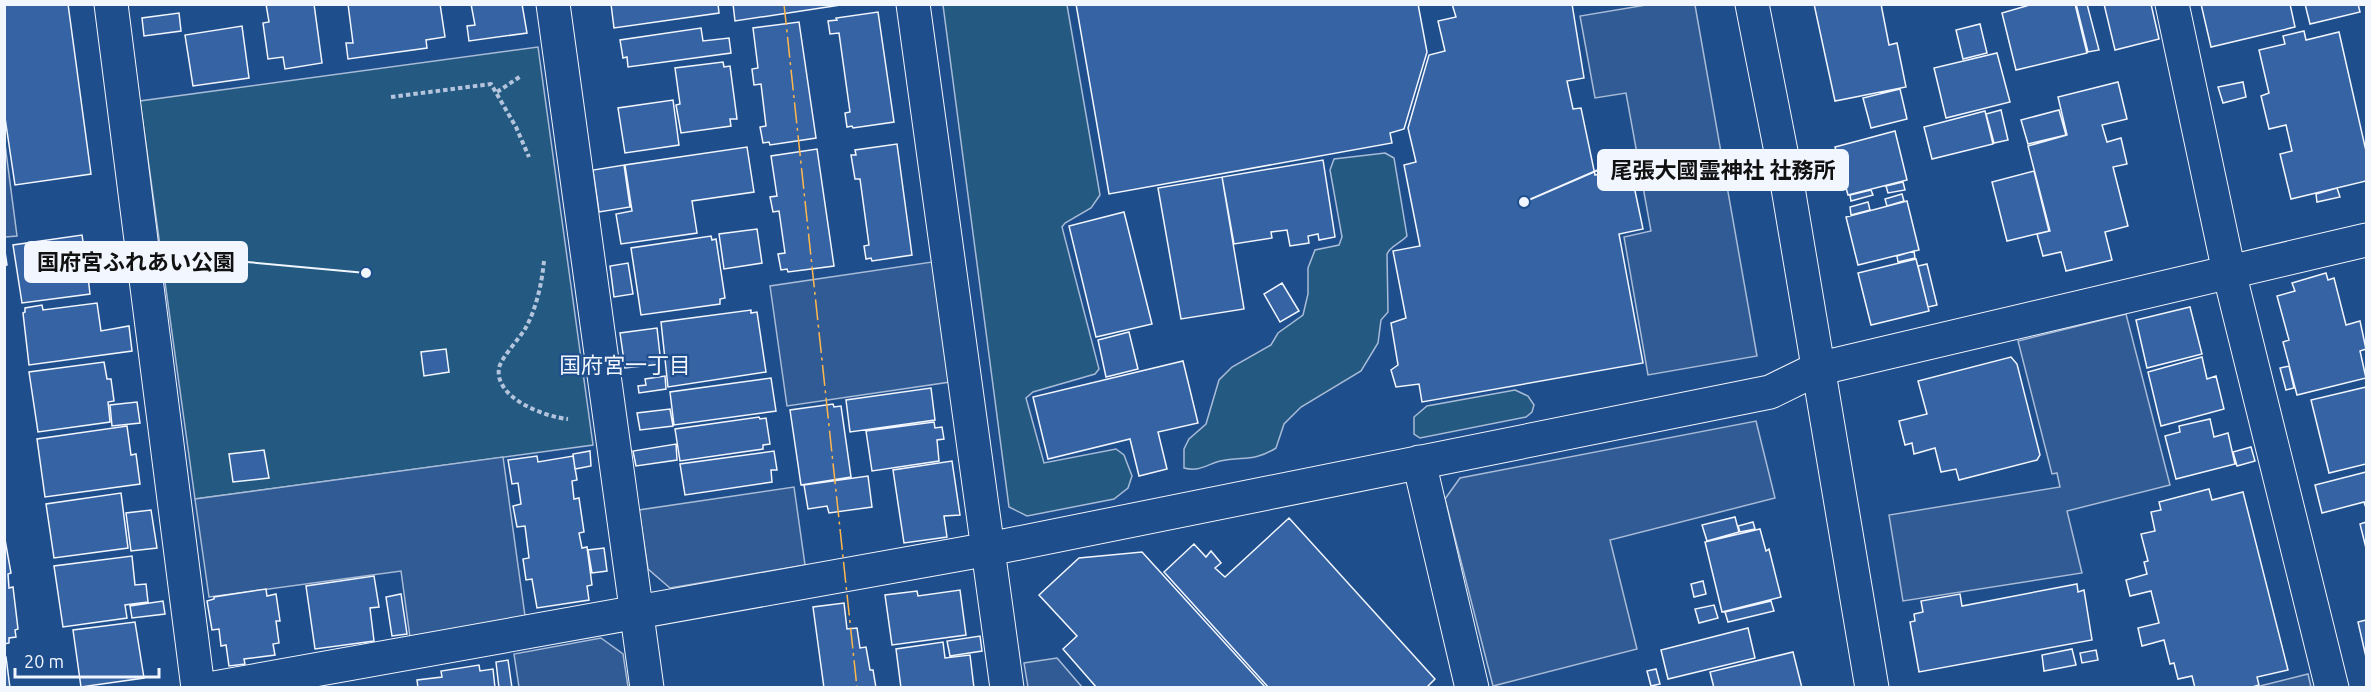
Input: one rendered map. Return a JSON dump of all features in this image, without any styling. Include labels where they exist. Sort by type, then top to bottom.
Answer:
[{"type":"street","points":[[111,4],[198,687]]},
{"type":"street","points":[[553,4],[647,687]]},
{"type":"street","points":[[914,4],[1007,687]]},
{"type":"street","points":[[1752,4],[1787,182],[1872,687]]},
{"type":"street","points":[[2172,4],[2229,272],[2332,687]]},
{"type":"street","points":[[214,687],[989,549],[1770,392],[1817,369],[2367,240]]},
{"type":"street","points":[[1419,462],[1472,687]]},
{"type":"path","points":[[391,97],[491,84],[516,127],[532,167]]},
{"type":"path","points":[[544,256],[542,279],[526,326],[499,367],[500,383],[510,395],[528,407],[555,418],[569,419],[609,412]]},
{"type":"shaded area","points":[[943,5],[1067,5],[1100,195],[1091,208],[1062,227],[1099,369],[1095,374],[1033,392],[1026,398],[1044,463],[1116,449],[1124,455],[1132,476],[1128,488],[1114,499],[1027,516],[1009,507]]},
{"type":"shaded area","points":[[1646,5],[1695,5],[1757,356],[1648,375],[1624,237],[1651,231],[1626,93],[1595,98],[1580,16]]},
{"type":"shaded area","points":[[538,47],[593,445],[195,499],[140,101]]},
{"type":"shaded area","points":[[5,144],[17,236],[4,237]]},
{"type":"shaded area","points":[[1385,153],[1394,158],[1407,236],[1387,254],[1388,312],[1381,320],[1378,343],[1361,371],[1301,407],[1284,424],[1276,448],[1255,457],[1220,461],[1198,469],[1184,468],[1184,449],[1189,439],[1206,424],[1219,380],[1232,367],[1271,345],[1278,333],[1303,315],[1308,294],[1308,268],[1315,250],[1339,245],[1342,237],[1330,170],[1334,159]]},
{"type":"shaded area","points":[[932,262],[950,382],[787,406],[770,286]]},
{"type":"shaded area","points":[[2126,314],[2170,485],[2067,511],[2082,573],[1903,601],[1889,515],[2060,487],[2057,473],[2052,474],[2018,341]]},
{"type":"shaded area","points":[[1515,390],[1528,396],[1534,405],[1532,412],[1526,417],[1420,438],[1414,434],[1414,417],[1427,406]]},
{"type":"shaded area","points":[[1756,421],[1775,498],[1610,540],[1637,649],[1493,686],[1445,499],[1460,478]]},
{"type":"shaded area","points":[[503,457],[525,616],[410,637],[401,571],[209,597],[195,499]]},
{"type":"shaded area","points":[[794,487],[805,565],[670,588],[648,569],[639,510]]},
{"type":"shaded area","points":[[601,638],[623,654],[628,687],[519,687],[514,654]]},
{"type":"shaded area","points":[[1057,658],[1082,687],[1028,687],[1024,663]]},
{"type":"shaded area","points":[[2308,674],[2311,687],[2256,687]]},
{"type":"building","points":[[4,4],[68,4],[91,174],[15,185],[4,111]]},
{"type":"building","points":[[266,4],[314,4],[322,63],[285,69],[283,57],[268,59],[263,23],[269,22]]},
{"type":"building","points":[[348,4],[440,4],[445,37],[426,40],[427,48],[348,59],[346,43],[353,43]]},
{"type":"building","points":[[471,4],[522,4],[527,33],[469,41],[467,26],[475,25]]},
{"type":"building","points":[[611,4],[718,4],[719,13],[614,28]]},
{"type":"building","points":[[733,4],[847,4],[735,21]]},
{"type":"building","points":[[1076,4],[1418,4],[1427,52],[1404,129],[1390,133],[1392,143],[1109,194]]},
{"type":"building","points":[[1452,4],[1572,4],[1584,78],[1567,81],[1573,109],[1581,108],[1595,175],[1630,167],[1643,229],[1619,234],[1643,363],[1422,402],[1419,384],[1396,387],[1391,370],[1398,365],[1391,323],[1406,318],[1393,251],[1420,246],[1404,165],[1416,162],[1408,128],[1429,55],[1445,51],[1438,21],[1456,17]]},
{"type":"building","points":[[1814,4],[1881,4],[1889,45],[1897,43],[1906,87],[1835,101]]},
{"type":"building","points":[[2033,4],[2075,4],[2087,53],[2016,70],[2002,13]]},
{"type":"building","points":[[2076,4],[2087,4],[2099,50],[2088,52]]},
{"type":"building","points":[[2104,4],[2151,4],[2159,39],[2115,50]]},
{"type":"building","points":[[2201,4],[2290,4],[2295,27],[2211,47]]},
{"type":"building","points":[[2305,4],[2358,4],[2360,12],[2310,24]]},
{"type":"building","points":[[878,12],[894,122],[847,127],[845,113],[850,112],[839,33],[830,34],[828,21]]},
{"type":"building","points":[[179,13],[181,31],[144,36],[142,18]]},
{"type":"building","points":[[799,22],[816,138],[770,145],[769,142],[763,143],[760,127],[766,126],[761,84],[754,85],[752,69],[758,68],[753,28]]},
{"type":"building","points":[[1980,24],[1987,53],[1963,59],[1956,30]]},
{"type":"building","points":[[242,26],[249,78],[193,86],[185,35]]},
{"type":"building","points":[[701,28],[703,41],[729,38],[731,53],[628,67],[627,57],[623,58],[620,40]]},
{"type":"building","points":[[2304,31],[2306,40],[2339,32],[2366,151],[2366,181],[2291,199],[2280,154],[2292,151],[2286,125],[2269,129],[2261,96],[2269,93],[2259,50],[2285,44],[2283,36]]},
{"type":"building","points":[[1997,53],[2010,102],[1946,118],[1934,68]]},
{"type":"building","points":[[723,62],[724,67],[730,66],[737,119],[730,119],[731,126],[681,133],[676,105],[680,104],[675,68]]},
{"type":"building","points":[[2118,82],[2127,119],[2102,125],[2107,142],[2121,138],[2127,164],[2113,167],[2128,226],[2105,232],[2112,260],[2066,271],[2061,252],[2043,256],[2037,234],[2050,231],[2028,146],[2067,135],[2058,97]]},
{"type":"building","points":[[2243,82],[2246,97],[2223,103],[2218,87]]},
{"type":"building","points":[[1900,89],[1907,119],[1871,128],[1863,98]]},
{"type":"building","points":[[673,100],[679,145],[625,153],[618,108]]},
{"type":"building","points":[[2001,110],[2008,140],[1994,143],[1986,114]]},
{"type":"building","points":[[2059,110],[2066,135],[2028,144],[2021,120]]},
{"type":"building","points":[[1985,111],[1993,144],[1932,159],[1924,127]]},
{"type":"building","points":[[1895,131],[1907,180],[1848,195],[1835,147]]},
{"type":"building","points":[[897,144],[912,255],[872,261],[871,258],[866,259],[864,246],[869,245],[860,179],[855,179],[851,155],[856,155],[855,150]]},
{"type":"building","points":[[747,147],[754,192],[692,201],[697,233],[621,244],[616,214],[632,211],[625,165]]},
{"type":"building","points":[[817,149],[834,266],[788,272],[787,269],[781,270],[778,254],[785,253],[779,211],[773,212],[770,197],[777,196],[771,156]]},
{"type":"building","points":[[1323,160],[1335,237],[1319,240],[1318,234],[1308,236],[1309,243],[1290,246],[1287,230],[1271,232],[1272,238],[1234,244],[1222,177]]},
{"type":"building","points":[[624,165],[630,207],[599,212],[593,170]]},
{"type":"building","points":[[2034,171],[2049,231],[2007,241],[1992,182]]},
{"type":"building","points":[[1222,177],[1244,309],[1181,319],[1158,188]]},
{"type":"building","points":[[1903,182],[1905,190],[1888,193],[1886,186]]},
{"type":"building","points":[[2337,188],[2340,197],[2317,202],[2316,194]]},
{"type":"building","points":[[1871,190],[1873,195],[1851,201],[1850,195]]},
{"type":"building","points":[[1902,194],[1904,201],[1887,206],[1885,199]]},
{"type":"building","points":[[1907,201],[1919,250],[1858,265],[1846,217]]},
{"type":"building","points":[[1868,202],[1870,210],[1851,215],[1850,207]]},
{"type":"building","points":[[1124,212],[1152,324],[1096,337],[1069,226]]},
{"type":"building","points":[[757,229],[762,263],[724,269],[719,234]]},
{"type":"building","points":[[82,235],[84,248],[89,248],[91,267],[87,268],[90,294],[22,303],[13,245]]},
{"type":"building","points":[[711,236],[712,240],[716,239],[725,298],[720,299],[720,304],[641,315],[631,248]]},
{"type":"building","points":[[4,245],[7,265],[4,266]]},
{"type":"building","points":[[1914,251],[1915,258],[1898,262],[1897,256]]},
{"type":"building","points":[[1916,259],[1929,311],[1871,325],[1858,273]]},
{"type":"building","points":[[628,263],[633,294],[614,297],[610,266]]},
{"type":"building","points":[[1927,264],[1937,305],[1928,307],[1918,266]]},
{"type":"building","points":[[2326,273],[2328,280],[2334,278],[2346,325],[2360,321],[2366,349],[2360,351],[2366,378],[2297,395],[2283,342],[2289,340],[2277,296],[2295,291],[2292,283]]},
{"type":"building","points":[[1282,283],[1299,311],[1280,322],[1264,294]]},
{"type":"building","points":[[97,303],[101,331],[129,326],[132,351],[29,365],[23,313],[25,308],[42,305],[43,310]]},
{"type":"building","points":[[2190,307],[2202,354],[2147,368],[2136,320]]},
{"type":"building","points":[[751,310],[751,313],[757,312],[766,372],[668,387],[661,322]]},
{"type":"building","points":[[657,328],[661,364],[625,368],[620,333]]},
{"type":"building","points":[[1129,332],[1138,369],[1106,377],[1098,340]]},
{"type":"building","points":[[446,349],[449,372],[424,376],[421,352]]},
{"type":"building","points":[[2011,357],[2017,364],[2040,455],[2037,460],[1959,480],[1956,469],[1941,472],[1935,448],[1914,454],[1912,443],[1905,445],[1899,421],[1927,414],[1918,381]]},
{"type":"building","points":[[2202,357],[2207,379],[2216,376],[2224,409],[2161,426],[2148,372]]},
{"type":"building","points":[[1183,361],[1198,423],[1158,432],[1167,469],[1139,476],[1130,439],[1048,459],[1033,397]]},
{"type":"building","points":[[104,362],[107,379],[111,379],[114,401],[108,402],[110,422],[38,432],[29,372]]},
{"type":"building","points":[[2289,366],[2294,388],[2286,390],[2280,368]]},
{"type":"building","points":[[665,376],[666,389],[639,393],[638,386],[646,385],[645,379]]},
{"type":"building","points":[[771,378],[776,411],[674,425],[670,392]]},
{"type":"building","points":[[2366,387],[2366,464],[2329,473],[2311,400]]},
{"type":"building","points":[[931,388],[935,420],[850,432],[846,400]]},
{"type":"building","points":[[137,402],[140,423],[112,426],[110,405]]},
{"type":"building","points":[[833,404],[834,407],[841,406],[851,477],[801,485],[790,410]]},
{"type":"building","points":[[670,409],[673,426],[640,430],[637,413]]},
{"type":"building","points":[[759,417],[760,419],[766,418],[770,444],[763,445],[763,449],[680,461],[675,429]]},
{"type":"building","points":[[2210,419],[2214,437],[2228,433],[2235,464],[2176,479],[2165,436],[2180,432],[2179,426]]},
{"type":"building","points":[[934,422],[935,428],[942,427],[944,439],[937,440],[939,461],[872,471],[866,431]]},
{"type":"building","points":[[127,426],[131,455],[136,454],[140,484],[45,497],[37,439]]},
{"type":"building","points":[[676,444],[677,460],[636,466],[633,451]]},
{"type":"building","points":[[2251,447],[2255,461],[2237,466],[2233,452]]},
{"type":"building","points":[[264,450],[269,478],[233,482],[229,454]]},
{"type":"building","points":[[590,451],[591,466],[575,469],[573,454]]},
{"type":"building","points":[[774,451],[777,470],[771,470],[772,482],[685,495],[680,464]]},
{"type":"building","points":[[537,456],[538,462],[573,456],[577,480],[572,481],[574,499],[579,498],[584,532],[579,533],[582,548],[587,547],[592,585],[587,586],[589,600],[537,608],[532,579],[526,580],[523,559],[529,558],[525,526],[517,527],[513,506],[521,504],[518,483],[512,484],[508,460]]},
{"type":"building","points":[[952,461],[960,515],[944,516],[947,537],[904,543],[893,470]]},
{"type":"building","points":[[2366,472],[2366,508],[2364,502],[2322,513],[2315,485]]},
{"type":"building","points":[[868,476],[872,507],[829,513],[827,506],[808,509],[804,485]]},
{"type":"building","points":[[2209,489],[2212,500],[2243,492],[2288,670],[2257,677],[2259,685],[2249,688],[2195,688],[2192,676],[2178,679],[2174,663],[2170,664],[2164,640],[2142,646],[2138,628],[2159,623],[2151,591],[2130,596],[2126,580],[2147,574],[2144,562],[2148,561],[2141,534],[2155,531],[2151,512],[2161,510],[2159,502]]},
{"type":"building","points":[[121,493],[128,548],[54,558],[46,504]]},
{"type":"building","points":[[151,510],[157,548],[131,551],[126,513]]},
{"type":"building","points":[[1735,517],[1739,532],[1707,541],[1702,525]]},
{"type":"building","points":[[1289,518],[1435,679],[1426,688],[1269,688],[1164,572],[1194,544],[1206,557],[1211,551],[1221,563],[1215,568],[1225,577]]},
{"type":"building","points":[[1753,522],[1755,529],[1740,532],[1738,526]]},
{"type":"building","points":[[2366,522],[2366,548],[2360,524]]},
{"type":"building","points":[[1760,529],[1766,551],[1769,549],[1781,597],[1722,612],[1705,542]]},
{"type":"building","points":[[4,534],[11,573],[8,574],[9,588],[13,587],[18,629],[15,630],[16,637],[9,638],[9,643],[4,644]]},
{"type":"building","points":[[604,548],[607,571],[592,573],[588,550]]},
{"type":"building","points":[[1142,552],[1266,688],[1097,688],[1063,649],[1077,636],[1039,595],[1079,558]]},
{"type":"building","points":[[132,556],[135,585],[146,584],[148,602],[125,605],[127,618],[63,627],[54,566]]},
{"type":"building","points":[[374,576],[379,607],[370,608],[374,641],[315,649],[306,586]]},
{"type":"building","points":[[1703,581],[1706,594],[1694,597],[1691,584]]},
{"type":"building","points":[[2077,584],[2078,592],[2084,590],[2092,640],[1919,672],[1910,622],[1915,621],[1914,614],[1923,612],[1921,601],[1960,594],[1962,606]]},
{"type":"building","points":[[266,589],[267,596],[276,594],[280,621],[276,621],[279,643],[273,644],[275,655],[244,659],[245,664],[229,666],[226,645],[221,646],[219,629],[212,630],[207,601],[214,597]]},
{"type":"building","points":[[960,590],[966,635],[892,645],[885,595],[917,591],[918,596]]},
{"type":"building","points":[[401,594],[407,634],[392,636],[386,597]]},
{"type":"building","points":[[163,601],[165,614],[132,618],[130,606]]},
{"type":"building","points":[[1771,601],[1774,611],[1728,622],[1725,612]]},
{"type":"building","points":[[844,603],[847,629],[857,628],[860,648],[866,647],[876,688],[824,688],[813,607]]},
{"type":"building","points":[[1714,605],[1718,618],[1699,623],[1695,609]]},
{"type":"building","points":[[2366,620],[2366,657],[2358,622]]},
{"type":"building","points":[[135,622],[144,678],[81,687],[73,630]]},
{"type":"building","points":[[1748,628],[1755,658],[1668,679],[1661,650]]},
{"type":"building","points":[[980,636],[982,651],[950,656],[947,641]]},
{"type":"building","points":[[943,642],[945,658],[970,655],[974,688],[901,688],[896,649]]},
{"type":"building","points":[[2072,649],[2076,665],[2044,671],[2042,655]]},
{"type":"building","points":[[2096,650],[2098,660],[2082,663],[2080,653]]},
{"type":"building","points":[[1793,652],[1802,688],[1714,688],[1710,672]]},
{"type":"building","points":[[4,657],[6,657],[10,688],[4,688]]},
{"type":"building","points":[[508,660],[512,688],[499,688],[496,662]]},
{"type":"building","points":[[479,665],[480,671],[493,669],[495,688],[418,688],[417,680],[442,677],[441,671]]},
{"type":"building","points":[[1656,669],[1660,684],[1651,686],[1647,671]]},
{"type":"power","points":[[784,4],[857,688]]},
{"type":"place","name":"尾張大國霊神社 社務所","points":[[1524,202]]},
{"type":"place","name":"国府宮ふれあい公園","points":[[366,273]]},
{"type":"district","name":"国府宮一丁目","points":[[625,365]]}]
